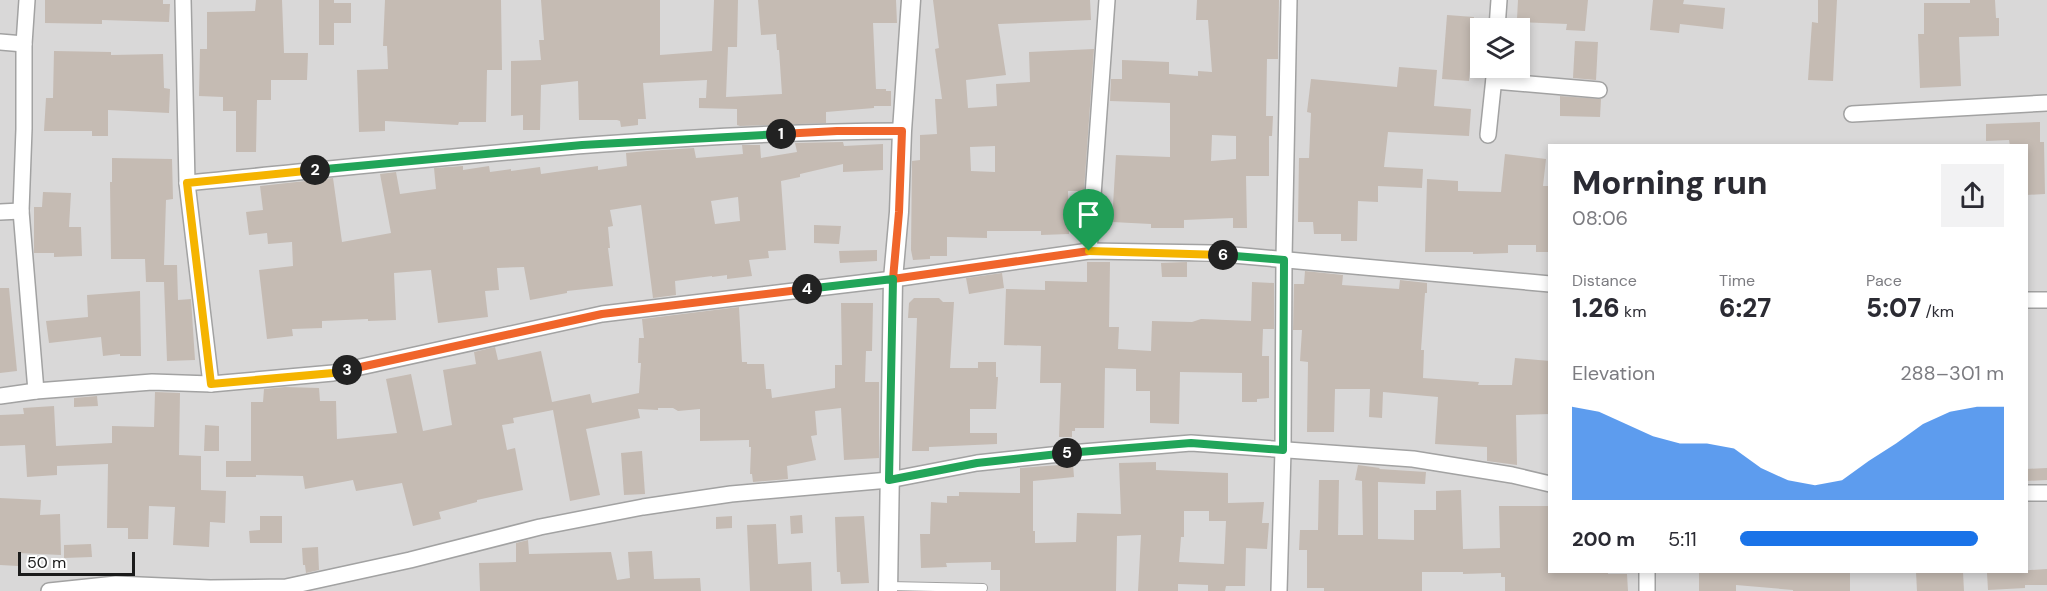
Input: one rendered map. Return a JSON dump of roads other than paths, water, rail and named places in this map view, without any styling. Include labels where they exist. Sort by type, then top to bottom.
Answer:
[{"type":"street","points":[[27,0],[21,211],[36,391]]},
{"type":"street","points":[[183,0],[187,183],[211,384]]},
{"type":"street","points":[[888,589],[893,279],[911,0]]},
{"type":"street","points":[[1089,251],[1107,0]]},
{"type":"street","points":[[1279,591],[1289,0]]},
{"type":"street","points":[[1498,18],[1499,0]]},
{"type":"street","points":[[0,42],[24,44]]},
{"type":"street","points":[[1488,135],[1494,78]]},
{"type":"street","points":[[1520,78],[1599,90]]},
{"type":"street","points":[[1852,114],[2047,103]]},
{"type":"street","points":[[187,183],[582,145],[837,131],[902,131]]},
{"type":"street","points":[[0,212],[21,211]]},
{"type":"street","points":[[0,396],[152,382],[211,384],[333,373],[602,314],[893,279],[1089,251],[1211,254],[1548,284]]},
{"type":"street","points":[[2028,300],[2047,300]]},
{"type":"street","points":[[49,591],[116,584],[210,590],[286,587],[410,560],[540,527],[643,507],[731,494],[889,480],[977,463],[1191,443],[1413,459],[1512,475],[1548,484]]},
{"type":"street","points":[[2028,493],[2047,493]]},
{"type":"street","points":[[1647,573],[1647,591]]},
{"type":"lane","points":[[888,589],[983,588]]}]
